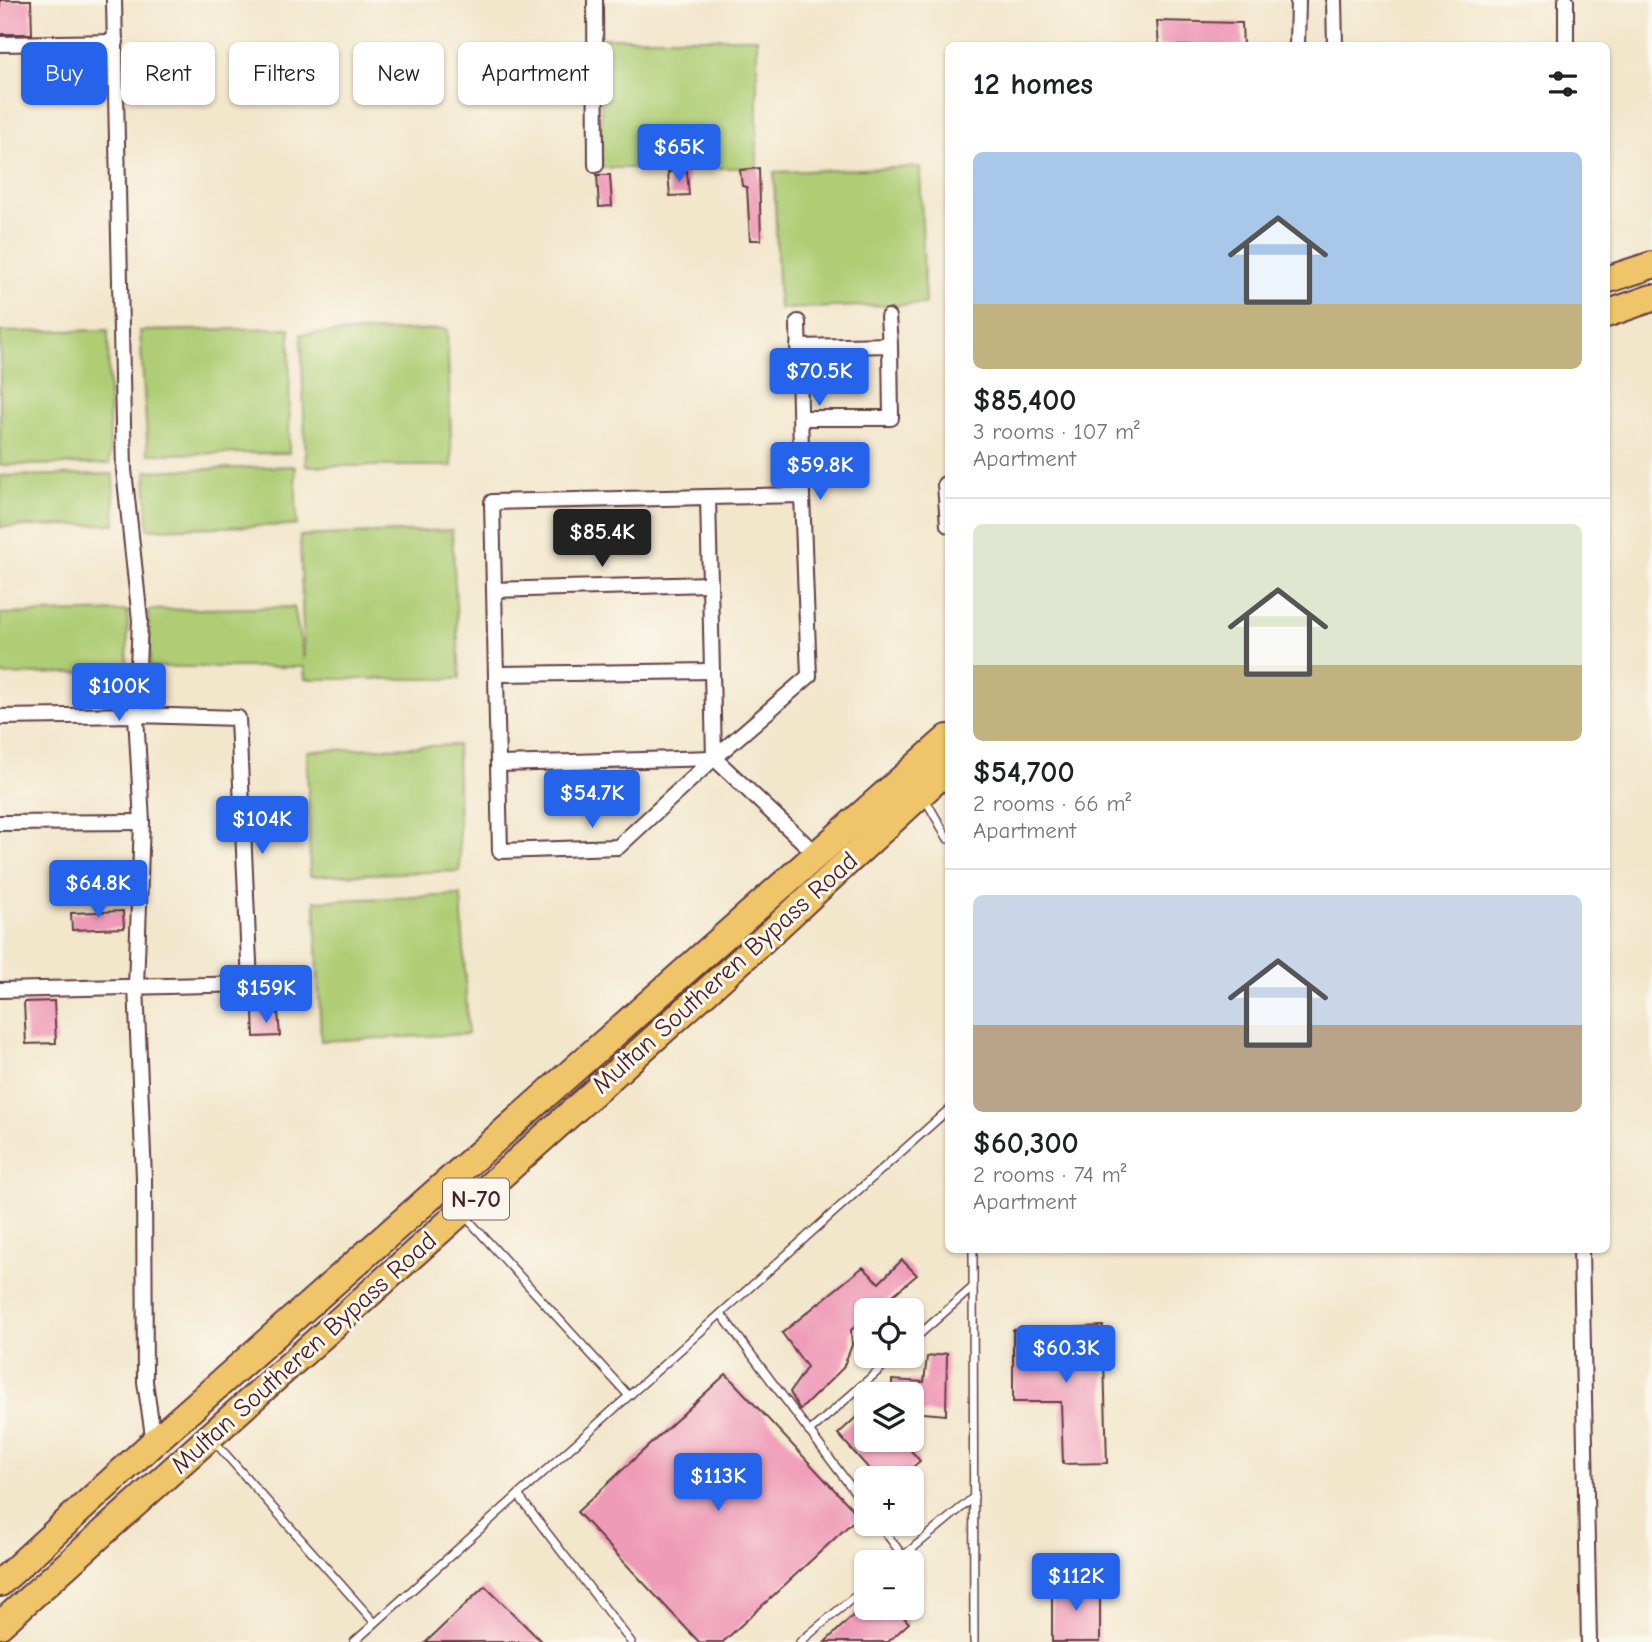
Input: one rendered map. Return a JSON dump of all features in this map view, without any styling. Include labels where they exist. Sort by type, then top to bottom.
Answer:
[{"type":"highway","points":[[1610,279],[1652,265]]},
{"type":"highway","points":[[1610,313],[1652,298]]},
{"type":"highway","name":"Multan Southeren Bypass Road","points":[[0,1584],[155,1442],[945,741]]},
{"type":"highway","name":"Multan Southeren Bypass Road","points":[[0,1626],[945,772]]},
{"type":"street","points":[[114,0],[124,470],[140,620],[136,715],[142,822],[136,986],[144,1178],[145,1381],[155,1442]]},
{"type":"street","points":[[595,0],[596,165]]},
{"type":"street","points":[[1297,42],[1298,0]]},
{"type":"street","points":[[1335,0],[1335,42]]},
{"type":"street","points":[[1566,0],[1566,42]]},
{"type":"street","points":[[0,44],[116,42]]},
{"type":"street","points":[[802,418],[891,418],[888,317]]},
{"type":"street","points":[[798,322],[809,676],[714,758],[618,847],[500,851],[492,502],[802,495]]},
{"type":"street","points":[[798,347],[890,345]]},
{"type":"street","points":[[708,497],[714,758]]},
{"type":"street","points":[[494,590],[710,584]]},
{"type":"street","points":[[496,674],[712,671]]},
{"type":"street","points":[[0,717],[136,715],[238,718],[250,984],[0,990]]},
{"type":"street","points":[[498,764],[714,758],[817,855]]},
{"type":"street","points":[[0,823],[142,822]]},
{"type":"street","points":[[1581,1253],[1589,1642]]},
{"type":"lane","points":[[922,793],[945,834]]},
{"type":"lane","points":[[354,1642],[945,1113]]},
{"type":"lane","points":[[461,1212],[628,1396]]},
{"type":"lane","points":[[973,1253],[974,1642]]},
{"type":"lane","points":[[924,1330],[973,1287]]},
{"type":"lane","points":[[721,1314],[854,1491]]},
{"type":"lane","points":[[809,1432],[881,1368]]},
{"type":"lane","points":[[210,1437],[375,1623]]},
{"type":"lane","points":[[518,1495],[631,1642]]},
{"type":"lane","points":[[910,1550],[974,1497]]},
{"type":"lane","points":[[800,1642],[854,1597]]},
{"type":"green space","points":[[601,38],[757,38],[757,168],[601,168],[601,105],[613,105],[613,42],[601,42]]},
{"type":"green space","points":[[920,167],[925,304],[779,309],[774,172]]},
{"type":"green space","points":[[290,328],[289,453],[148,454],[140,331]]},
{"type":"green space","points":[[447,329],[452,466],[306,466],[301,334]]},
{"type":"green space","points":[[108,330],[110,464],[0,465],[0,332]]},
{"type":"green space","points":[[295,466],[297,525],[148,529],[146,471]]},
{"type":"green space","points":[[113,474],[115,524],[0,527],[0,476]]},
{"type":"green space","points":[[452,530],[460,679],[305,679],[304,667],[150,667],[148,610],[294,607],[304,660],[300,536]]},
{"type":"green space","points":[[128,611],[127,671],[0,675],[0,614]]},
{"type":"green space","points":[[457,745],[460,871],[310,876],[307,751]]},
{"type":"green space","points":[[461,895],[468,1034],[321,1041],[315,901]]},
{"type":"building","points":[[0,0],[31,0],[32,34],[0,34]]},
{"type":"building","points":[[1157,21],[1242,23],[1243,42],[1159,42]]},
{"type":"building","points":[[759,168],[761,240],[750,240],[747,187],[742,186],[740,170]]},
{"type":"building","points":[[687,171],[689,195],[670,196],[668,172]]},
{"type":"building","points":[[597,175],[610,175],[612,206],[599,207]]},
{"type":"building","points":[[123,911],[124,928],[72,930],[71,913]]},
{"type":"building","points":[[54,1001],[56,1043],[26,1044],[24,1002]]},
{"type":"building","points":[[278,1012],[280,1036],[254,1037],[253,1013]]},
{"type":"building","points":[[902,1260],[917,1275],[890,1298],[854,1298],[852,1345],[843,1368],[800,1410],[790,1392],[807,1367],[782,1333],[863,1267],[879,1283]]},
{"type":"building","points":[[1103,1326],[1107,1463],[1063,1464],[1061,1402],[1013,1402],[1013,1330]]},
{"type":"building","points":[[947,1353],[946,1415],[924,1413],[927,1357]]},
{"type":"building","points":[[726,1374],[854,1511],[854,1521],[723,1642],[699,1642],[577,1512]]},
{"type":"building","points":[[892,1380],[924,1382],[892,1382]]},
{"type":"building","points":[[854,1419],[854,1452],[838,1434]]},
{"type":"building","points":[[854,1452],[912,1452],[920,1461],[914,1466],[866,1466]]},
{"type":"building","points":[[1052,1584],[1100,1585],[1100,1642],[1052,1642]]},
{"type":"building","points":[[485,1586],[542,1642],[426,1642]]},
{"type":"building","points":[[854,1615],[854,1620],[906,1620],[909,1623],[888,1642],[825,1642]]}]
